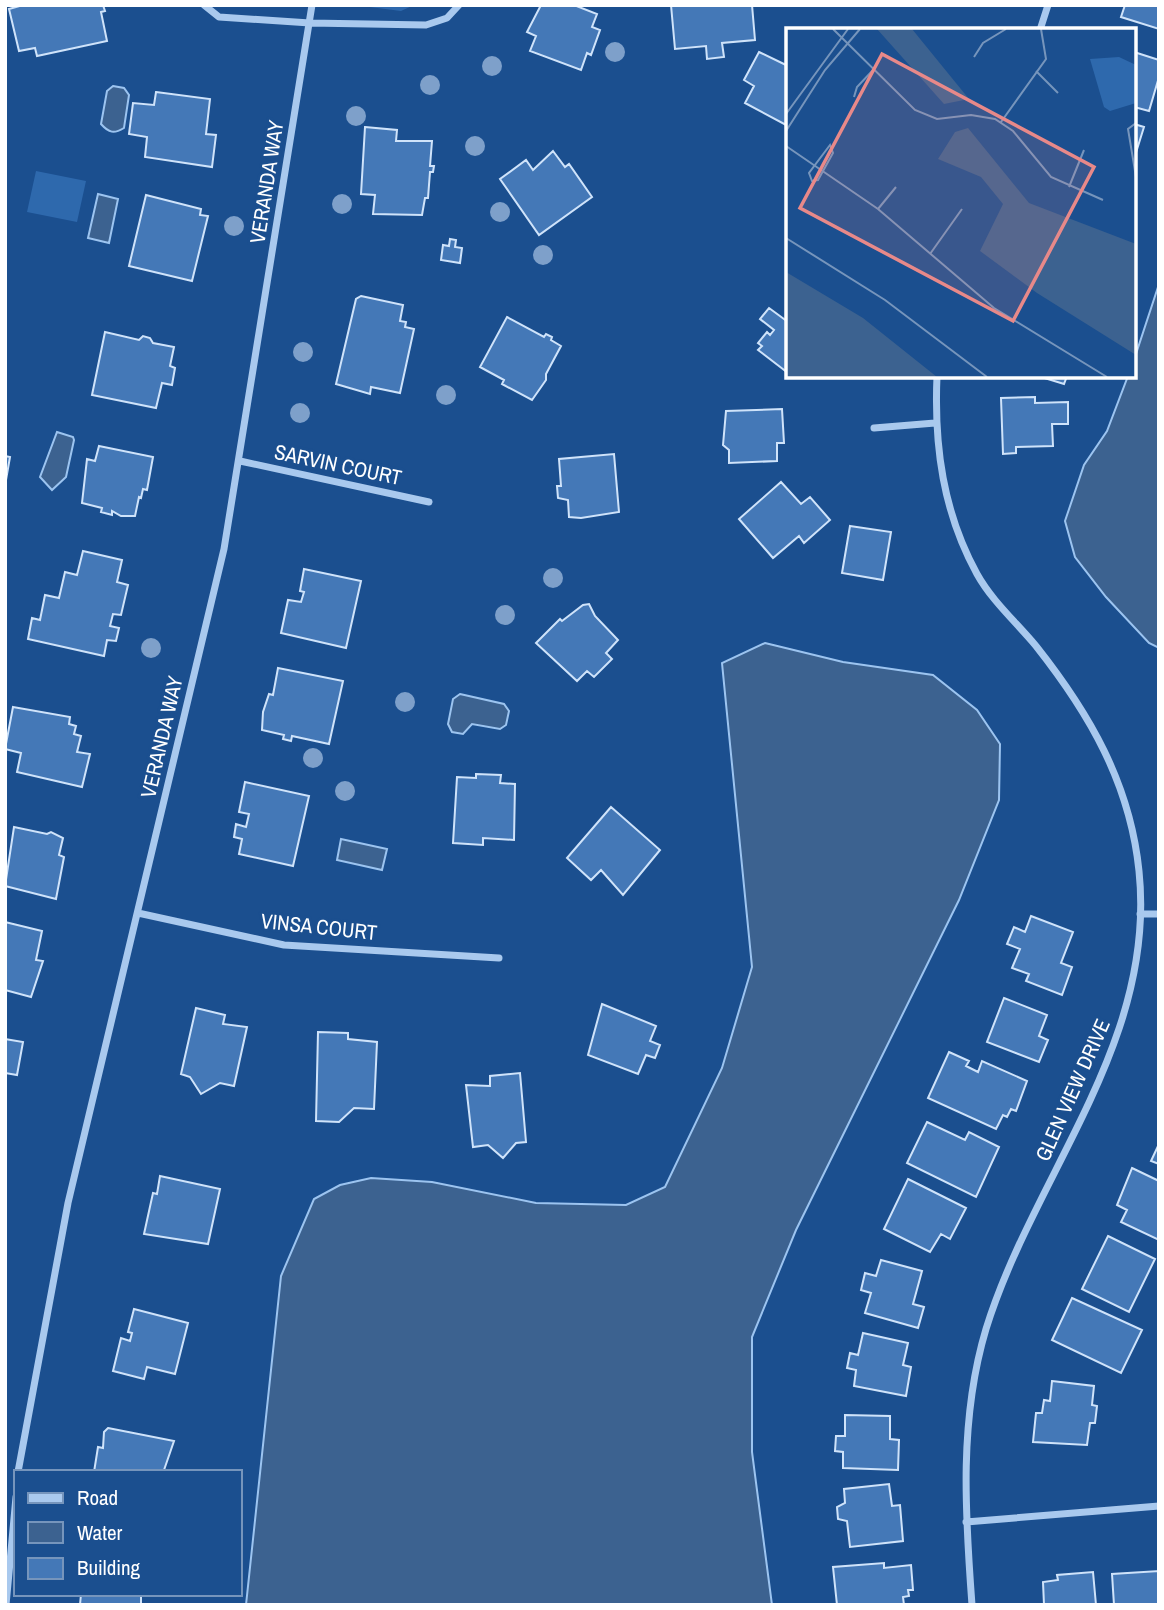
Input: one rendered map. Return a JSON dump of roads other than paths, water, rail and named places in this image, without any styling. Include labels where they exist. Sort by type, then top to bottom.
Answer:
[{"type":"street","points":[[204,5],[219,17],[310,23],[426,25],[447,18],[459,5]]},
{"type":"street","name":"VERANDA WAY","points":[[18,1470],[68,1203],[224,549],[312,5]]},
{"type":"street","points":[[1041,28],[1048,5]]},
{"type":"street","name":"GLEN VIEW DRIVE","points":[[937,378],[935,423],[945,491],[955,527],[976,573],[1088,717],[1113,771],[1132,827],[1139,872],[1137,960],[1125,1015],[1103,1077],[1007,1271],[971,1385],[966,1522],[972,1605]]},
{"type":"street","points":[[874,428],[935,423]]},
{"type":"street","name":"SARVIN COURT","points":[[240,461],[429,502]]},
{"type":"street","name":"VINSA COURT","points":[[138,914],[285,945],[499,958]]},
{"type":"street","points":[[1140,914],[1159,915]]},
{"type":"street","points":[[966,1522],[1159,1506]]},
{"type":"street","points":[[6,1605],[14,1519]]},
{"type":"water","points":[[113,86],[124,88],[129,95],[124,128],[114,132],[101,124],[107,91]]},
{"type":"water","points":[[98,194],[118,199],[109,243],[88,238]]},
{"type":"water","points":[[1159,284],[1159,648],[1149,643],[1106,597],[1075,557],[1065,521],[1084,465],[1107,431],[1127,378],[1136,378],[1136,354]]},
{"type":"water","points":[[57,432],[73,437],[74,440],[66,477],[52,490],[40,477]]},
{"type":"water","points":[[765,643],[843,662],[933,675],[977,710],[1000,744],[999,800],[959,900],[796,1230],[752,1337],[752,1452],[772,1605],[246,1605],[281,1276],[314,1199],[340,1185],[371,1178],[432,1182],[536,1203],[626,1205],[665,1187],[722,1068],[752,967],[722,663]]},
{"type":"water","points":[[460,694],[504,704],[509,711],[506,725],[500,729],[472,724],[463,734],[452,732],[448,724],[453,699]]},
{"type":"water","points":[[341,839],[387,849],[382,870],[337,860]]}]
